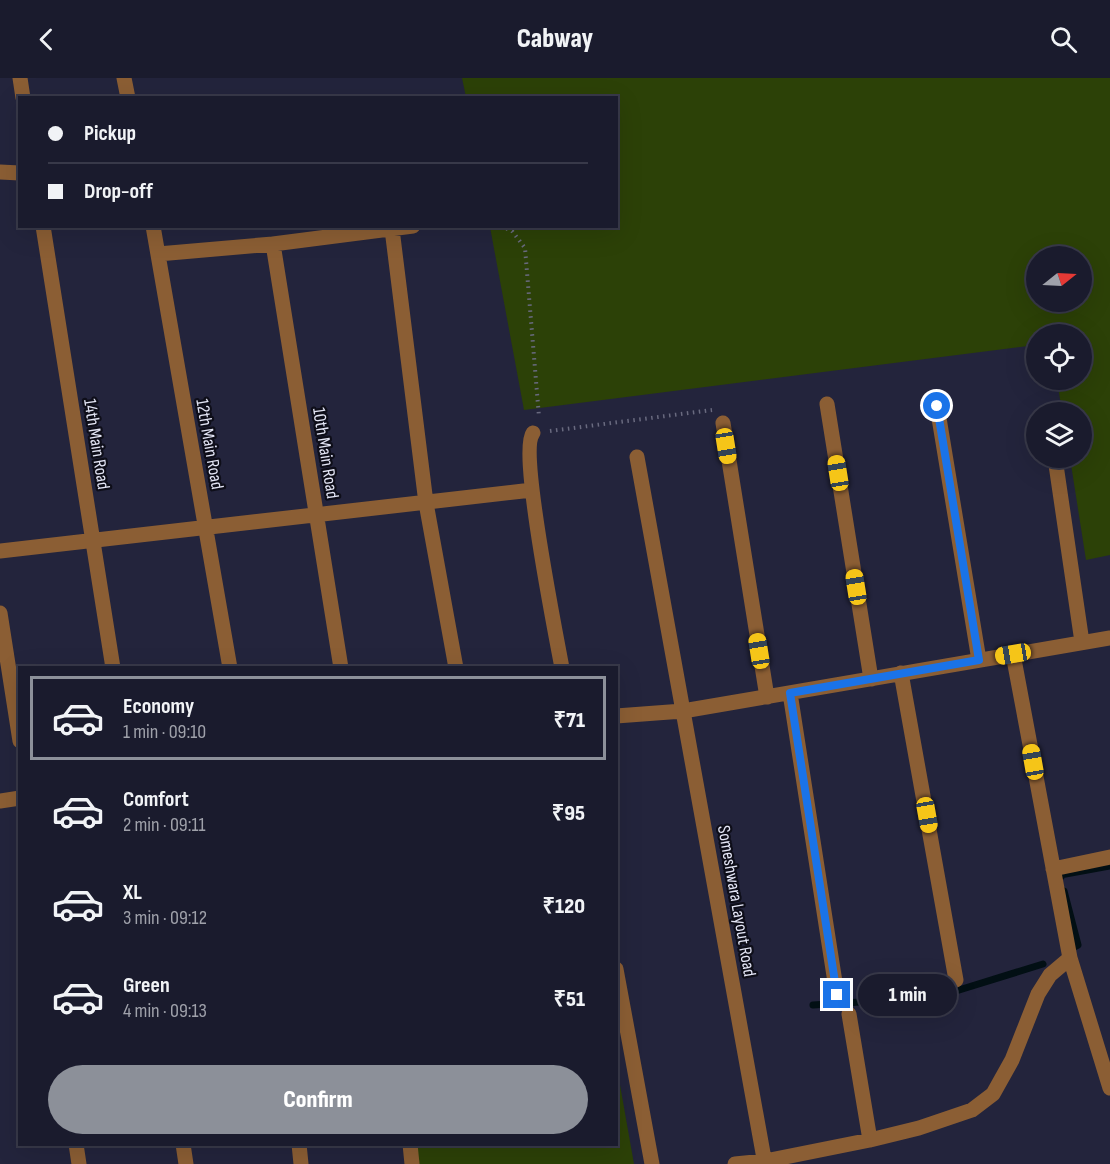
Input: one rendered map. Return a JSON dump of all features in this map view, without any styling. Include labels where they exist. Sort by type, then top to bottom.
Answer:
[{"type":"street","points":[[20,78],[23,96]]},
{"type":"street","points":[[124,78],[128,96]]},
{"type":"street","points":[[0,172],[18,173]]},
{"type":"street","name":"14th Main Road","points":[[43,228],[112,666]]},
{"type":"street","name":"12th Main Road","points":[[153,228],[230,666]]},
{"type":"street","points":[[158,254],[273,244],[399,228]]},
{"type":"street","points":[[392,229],[426,502],[456,666]]},
{"type":"street","name":"10th Main Road","points":[[273,244],[341,666]]},
{"type":"street","points":[[827,404],[871,679]]},
{"type":"street","points":[[937,406],[979,660]]},
{"type":"street","points":[[723,423],[767,697]]},
{"type":"street","points":[[537,433],[530,441],[532,490],[562,666]]},
{"type":"street","name":"Someshwara Layout Road","points":[[637,457],[765,1162]]},
{"type":"street","points":[[1056,468],[1082,642]]},
{"type":"street","points":[[0,551],[532,490]]},
{"type":"street","points":[[0,613],[18,728]]},
{"type":"street","points":[[618,716],[683,711],[1110,638]]},
{"type":"street","points":[[1013,654],[1070,958],[1110,1088]]},
{"type":"street","points":[[901,674],[956,980]]},
{"type":"street","points":[[790,693],[837,995]]},
{"type":"street","points":[[0,801],[18,798]]},
{"type":"street","points":[[1053,869],[1110,857]]},
{"type":"street","points":[[735,1164],[765,1162],[870,1140],[919,1128],[972,1110],[993,1094],[1012,1060],[1038,994],[1050,975],[1070,958]]},
{"type":"street","points":[[618,980],[652,1164]]},
{"type":"street","points":[[849,1014],[870,1140]]},
{"type":"street","points":[[76,1146],[79,1164]]},
{"type":"street","points":[[183,1146],[186,1164]]},
{"type":"street","points":[[299,1146],[302,1164]]},
{"type":"street","points":[[410,1146],[412,1164]]},
{"type":"path","points":[[505,228],[512,231],[525,248],[537,433],[710,409],[717,411],[723,423]]},
{"type":"green space","points":[[462,78],[1110,78],[1110,555],[1086,560],[1072,468],[1092,468],[1092,402],[1060,402],[1059,390],[1092,390],[1092,324],[1026,324],[1026,346],[524,410],[490,228],[618,228],[618,96],[466,96]]},
{"type":"green space","points":[[618,1074],[634,1164],[419,1164],[416,1146],[618,1146]]},
{"type":"waterway","points":[[1061,877],[1060,875],[1110,866]]},
{"type":"waterway","points":[[1064,891],[1078,945],[1074,947]]},
{"type":"waterway","points":[[813,1005],[860,1002],[900,995],[930,999],[1043,964]]},
{"type":"route","points":[[837,995],[790,693],[979,660],[937,406]]}]
